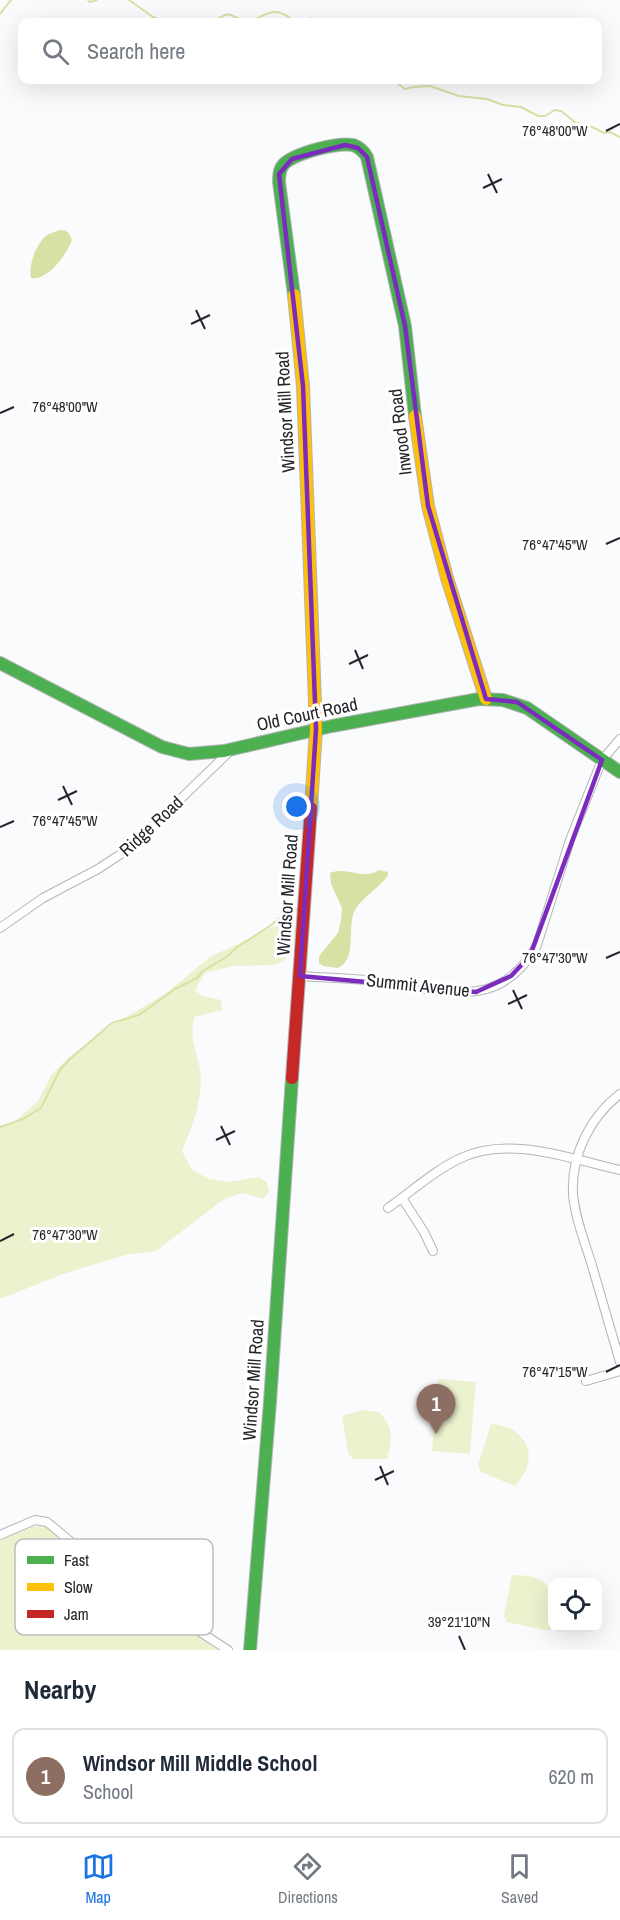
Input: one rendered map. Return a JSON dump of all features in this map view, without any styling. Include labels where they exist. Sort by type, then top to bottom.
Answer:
[{"type":"main road","name":"Windsor Mill Road","points":[[250,1650],[270,1402],[316,729],[303,386],[279,174],[284,164],[292,159],[334,146],[352,145],[364,152],[367,158]]},
{"type":"main road","name":"Inwood Road","points":[[367,158],[405,327],[419,450],[429,506],[447,578],[486,699]]},
{"type":"main road","name":"Old Court Road","points":[[0,663],[162,747],[194,754],[232,749],[316,729],[498,698],[517,702],[620,772]]},
{"type":"street","name":"Summit Avenue","points":[[300,976],[380,982],[461,994],[487,990],[510,976],[530,957],[537,945],[570,840],[602,760],[620,739]]},
{"type":"street","name":"Ridge Road","points":[[0,928],[43,898],[107,864],[130,848],[232,749]]},
{"type":"street","points":[[620,1094],[588,1131],[576,1160],[573,1192],[575,1206],[620,1362]]},
{"type":"street","points":[[388,1208],[447,1165],[476,1152],[512,1147],[620,1170]]},
{"type":"street","points":[[402,1198],[424,1232],[433,1251]]},
{"type":"street","points":[[586,1381],[620,1371]]},
{"type":"street","points":[[0,1535],[35,1520],[47,1522],[68,1539]]},
{"type":"street","points":[[205,1635],[228,1650]]},
{"type":"highlighted area","points":[[345,145],[358,148],[367,157],[405,326],[428,506],[486,699],[517,702],[602,760],[530,956],[511,976],[476,992],[300,976],[316,729],[303,386],[279,174],[292,159]]},
{"type":"shaded area","points":[[60,230],[68,232],[72,240],[65,253],[50,271],[37,278],[31,278],[32,262],[39,244],[46,236]]},
{"type":"shaded area","points":[[379,870],[388,872],[388,875],[355,910],[348,958],[338,968],[323,966],[319,963],[319,956],[338,933],[342,908],[331,884],[330,873],[343,871],[367,874]]},
{"type":"shaded area","points":[[285,921],[294,925],[298,934],[284,961],[275,965],[234,966],[205,973],[195,990],[202,996],[221,1000],[222,1010],[195,1017],[193,1024],[192,1032],[200,1070],[201,1088],[195,1115],[182,1151],[192,1170],[209,1179],[229,1182],[259,1177],[267,1182],[269,1192],[263,1199],[243,1193],[223,1200],[156,1251],[125,1255],[63,1274],[0,1299],[0,1126],[13,1123],[38,1101],[52,1074],[68,1058],[111,1026],[165,994],[210,957]]},
{"type":"shaded area","points":[[438,1379],[476,1382],[470,1454],[432,1451]]},
{"type":"shaded area","points":[[363,1410],[379,1412],[387,1423],[391,1439],[387,1459],[353,1459],[348,1453],[342,1416]]},
{"type":"shaded area","points":[[491,1424],[512,1429],[526,1444],[528,1465],[515,1486],[481,1472],[478,1465]]},
{"type":"shaded area","points":[[32,1526],[48,1527],[62,1539],[15,1539],[15,1635],[196,1635],[218,1650],[0,1650],[0,1539]]},
{"type":"shaded area","points":[[512,1575],[529,1576],[542,1580],[546,1584],[548,1588],[548,1631],[507,1622],[504,1615]]},
{"type":"waterway","points":[[0,14],[11,0]]},
{"type":"waterway","points":[[88,0],[90,2],[97,0]]},
{"type":"waterway","points":[[129,0],[155,18]]},
{"type":"waterway","points":[[258,18],[272,12],[278,12],[289,18]]},
{"type":"waterway","points":[[219,18],[228,14],[238,18]]},
{"type":"waterway","points":[[398,84],[405,89],[430,86],[459,96],[487,99],[503,105],[521,107],[538,116],[545,116],[555,110],[561,111],[576,123],[620,137]]},
{"type":"waterway","points":[[0,1127],[23,1119],[41,1108],[60,1070],[112,1023],[139,1015],[175,989],[197,978],[203,971],[228,956],[282,916],[299,908]]},
{"type":"traffic: fast","points":[[294,295],[279,182],[280,170],[284,164],[307,152],[337,145],[353,145],[367,157],[405,326],[415,416]]},
{"type":"traffic: fast","points":[[0,663],[162,747],[189,754],[224,751],[332,726],[479,699],[503,700],[527,708],[620,772]]},
{"type":"traffic: fast","points":[[250,1650],[292,1078]]},
{"type":"traffic: slow","points":[[294,295],[303,386],[316,729],[311,808]]},
{"type":"traffic: slow","points":[[415,416],[428,506],[447,578],[486,699]]},
{"type":"traffic: jam","points":[[292,1078],[311,808]]},
{"type":"place","name":"Windsor Mill Middle School","points":[[436,1434]]}]
